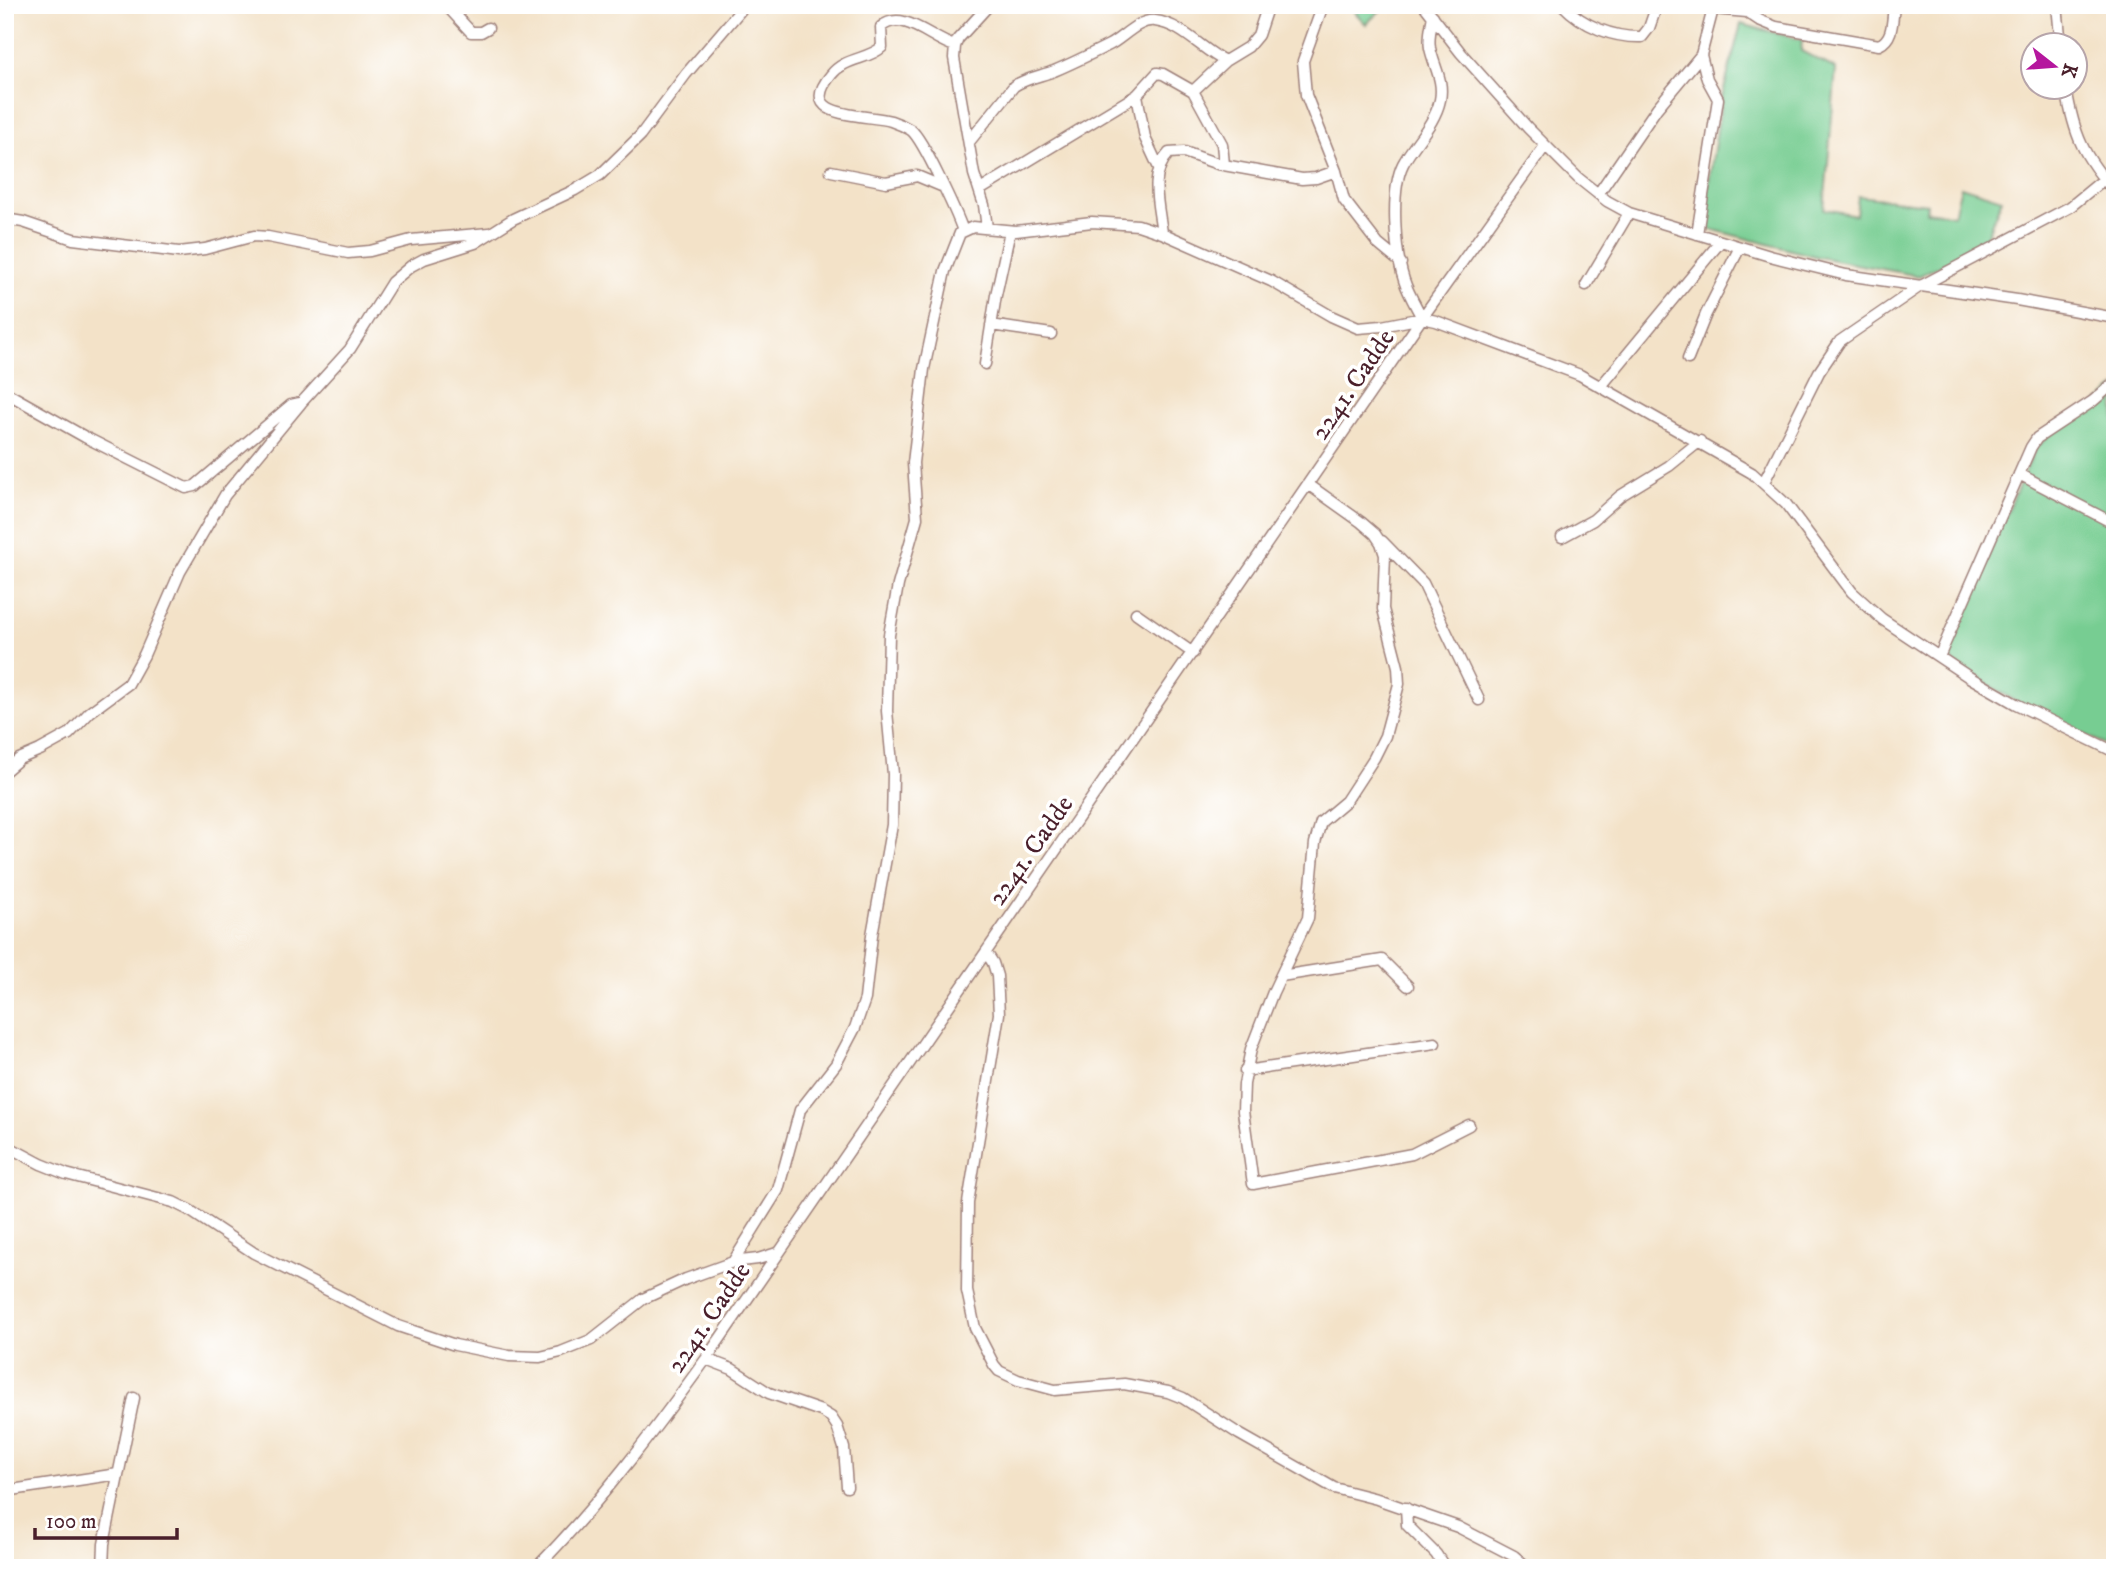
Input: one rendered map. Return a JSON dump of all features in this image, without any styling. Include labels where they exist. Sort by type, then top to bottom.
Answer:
[{"type":"street","points":[[446,5],[471,32],[481,32],[488,28]]},
{"type":"street","points":[[5,771],[19,759],[69,734],[90,712],[128,684],[144,655],[171,590],[206,524],[234,481],[350,349],[382,297],[401,274],[436,254],[467,247],[533,208],[589,183],[614,163],[640,135],[686,74],[745,5]]},
{"type":"street","points":[[987,228],[974,174],[956,72],[955,46],[963,33],[989,5]]},
{"type":"street","points":[[1193,91],[1225,61],[1248,47],[1258,35],[1268,5]]},
{"type":"street","points":[[1323,5],[1307,48],[1302,71],[1306,95],[1336,171],[1344,200],[1357,221],[1378,244],[1401,263]]},
{"type":"street","points":[[1563,5],[1574,18],[1614,35],[1630,38],[1642,37],[1649,28],[1657,5]]},
{"type":"street","points":[[1697,234],[1718,99],[1707,79],[1702,55],[1709,7],[1751,9],[1776,27],[1879,45],[1887,41],[1890,33],[1894,5]]},
{"type":"street","points":[[2057,5],[2060,32]]},
{"type":"street","points":[[1423,6],[1490,88],[1545,146],[1598,194],[1629,213],[1740,247],[1846,275],[2017,300],[2115,318]]},
{"type":"street","points":[[1422,318],[1404,280],[1395,205],[1398,176],[1437,108],[1440,97],[1441,78],[1430,43],[1433,16]]},
{"type":"street","points":[[955,46],[912,24],[892,21],[881,30],[882,47],[849,60],[835,71],[824,86],[821,97],[825,105],[837,113],[892,121],[910,130],[919,139],[956,213],[962,231]]},
{"type":"street","points":[[969,142],[1014,86],[1111,44],[1146,21],[1160,21],[1177,29],[1211,55],[1225,61]]},
{"type":"street","points":[[1598,194],[1657,108],[1702,55]]},
{"type":"street","points":[[980,190],[1137,95],[1154,75],[1159,73],[1193,91],[1222,144],[1224,164]]},
{"type":"street","points":[[1137,95],[1145,138],[1159,169]]},
{"type":"street","points":[[2069,102],[2078,138],[2089,161],[2115,192]]},
{"type":"street","name":"2241. Cadde","points":[[536,1568],[613,1484],[706,1359],[1422,318],[1545,146]]},
{"type":"street","points":[[1163,233],[1156,186],[1162,161],[1169,153],[1177,151],[1224,164],[1302,179],[1316,178],[1336,171]]},
{"type":"street","points":[[1764,482],[1834,347],[1919,287],[2054,217],[2115,170]]},
{"type":"street","points":[[831,171],[886,183],[916,176],[941,186]]},
{"type":"street","points":[[1586,285],[1629,213]]},
{"type":"street","points":[[5,219],[23,222],[73,239],[179,251],[205,249],[254,236],[348,254],[411,240],[490,233]]},
{"type":"street","points":[[733,1262],[778,1190],[800,1110],[836,1064],[855,1028],[865,999],[872,935],[892,825],[893,775],[887,711],[889,635],[898,585],[917,518],[913,463],[926,359],[945,271],[954,244],[962,231],[973,228],[1010,231],[1091,222],[1138,225],[1163,233],[1271,281],[1331,316],[1358,328],[1422,318],[1547,361],[1602,385],[1700,441],[1764,482],[1797,517],[1838,575],[1860,600],[1882,619],[2032,713],[2115,752]]},
{"type":"street","points":[[985,364],[1010,231]]},
{"type":"street","points":[[1602,385],[1721,241]]},
{"type":"street","points":[[1688,359],[1706,314],[1740,247]]},
{"type":"street","points":[[991,325],[1051,334]]},
{"type":"street","points":[[1939,657],[2038,438],[2093,401],[2115,382]]},
{"type":"street","points":[[5,392],[85,437],[186,488],[195,486],[292,405],[301,403]]},
{"type":"street","points":[[1562,537],[1593,520],[1620,496],[1669,466],[1700,441]]},
{"type":"street","points":[[2020,474],[2115,524]]},
{"type":"street","points":[[1309,485],[1361,522],[1423,583],[1479,700]]},
{"type":"street","points":[[1378,538],[1385,555],[1385,620],[1399,676],[1396,695],[1385,736],[1374,758],[1346,801],[1321,822],[1315,843],[1310,908],[1304,928],[1251,1049],[1245,1071],[1243,1111],[1253,1184],[1412,1154],[1469,1125]]},
{"type":"street","points":[[1136,613],[1193,653]]},
{"type":"street","points":[[986,952],[993,963],[996,976],[999,1014],[968,1203],[967,1291],[975,1328],[994,1366],[1018,1380],[1055,1390],[1124,1384],[1168,1392],[1193,1404],[1239,1434],[1334,1488],[1406,1508],[1469,1532],[1514,1556],[1528,1568]]},
{"type":"street","points":[[1281,976],[1382,960],[1408,986]]},
{"type":"street","points":[[1245,1071],[1436,1043]]},
{"type":"street","points":[[5,1145],[66,1174],[173,1202],[254,1253],[398,1326],[455,1345],[509,1356],[540,1357],[561,1352],[591,1339],[643,1299],[686,1279],[733,1262],[777,1253]]},
{"type":"street","points":[[706,1359],[732,1369],[780,1398],[821,1411],[831,1418],[844,1448],[847,1487]]},
{"type":"street","points":[[103,1568],[104,1544],[134,1398]]},
{"type":"street","points":[[5,1491],[118,1474]]},
{"type":"street","points":[[1406,1508],[1407,1525],[1436,1554],[1445,1568]]},
{"type":"green space","points":[[1348,5],[1386,5],[1366,24]]},
{"type":"green space","points":[[1741,24],[1802,40],[1801,51],[1836,69],[1824,209],[1856,215],[1858,196],[1927,204],[1926,211],[1954,215],[1961,186],[2002,199],[1983,244],[1919,276],[1818,257],[1702,227],[1722,97]]},
{"type":"green space","points":[[2115,388],[2115,749],[2024,707],[1944,656],[2035,449],[2049,435],[2086,413]]}]
